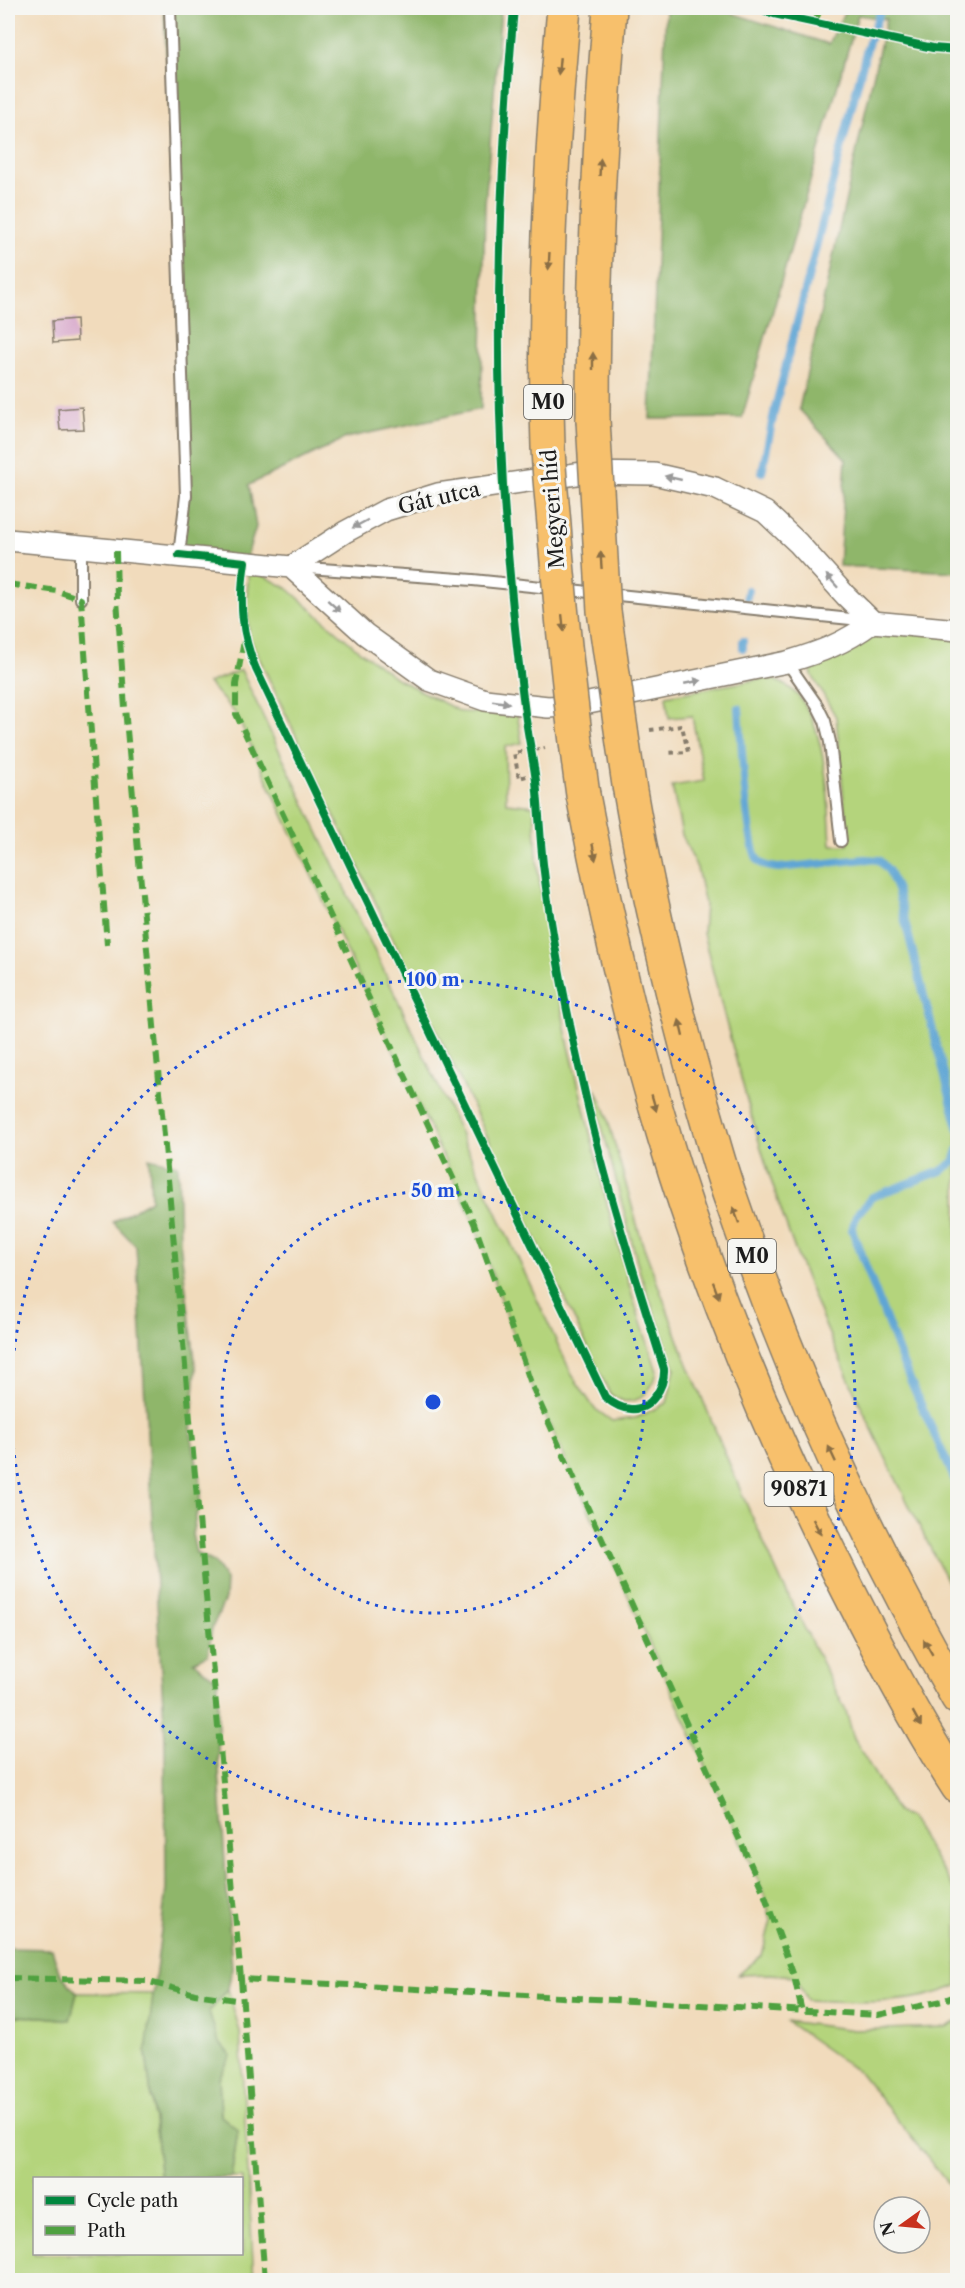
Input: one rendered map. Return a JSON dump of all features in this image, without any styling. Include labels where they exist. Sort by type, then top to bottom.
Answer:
[{"type":"highway","name":"Megyeri híd","points":[[564,8],[557,84],[547,303],[548,448],[567,661],[583,795],[617,960],[644,1066],[677,1175]]},
{"type":"highway","name":"M0","points":[[610,8],[593,303],[593,420],[604,611],[643,865],[683,1036],[730,1197],[809,1403],[864,1523],[915,1624],[957,1698]]},
{"type":"highway","name":"90871","points":[[677,1175],[717,1294],[762,1408],[812,1518],[861,1616],[957,1787]]},
{"type":"street","name":"Gát utca","points":[[291,567],[345,532],[386,510],[438,494],[584,473],[654,474],[716,488],[765,512],[798,543],[873,622]]},
{"type":"street","points":[[8,540],[291,567],[365,634],[429,680],[485,700],[548,707],[579,705],[787,662],[851,639],[873,622],[957,630]]},
{"type":"lane","points":[[170,8],[186,496],[179,555]]},
{"type":"lane","points":[[81,547],[81,599]]},
{"type":"lane","points":[[291,567],[473,580],[873,622]]},
{"type":"lane","points":[[787,662],[812,697],[825,721],[830,742],[841,841]]},
{"type":"path","points":[[530,744],[536,777],[519,778],[514,753],[554,747],[548,707]]},
{"type":"path","points":[[648,730],[682,726],[688,752],[667,753]]},
{"type":"green space","points":[[164,8],[501,8],[485,205],[481,409],[346,438],[249,485],[256,527],[245,562],[179,555],[188,498]]},
{"type":"green space","points":[[666,8],[716,8],[829,44],[846,8],[957,8],[957,572],[839,566],[846,459],[799,409],[886,19],[858,15],[742,418],[650,419]]},
{"type":"green space","points":[[249,568],[287,588],[357,649],[398,679],[461,712],[517,713],[522,743],[505,747],[506,803],[534,806],[538,873],[566,1033],[607,1204],[632,1295],[657,1371],[650,1388],[636,1400],[624,1401],[610,1394],[250,639],[246,607]]},
{"type":"green space","points":[[893,630],[957,637],[957,1601],[895,1478],[837,1353],[802,1268],[773,1186],[703,933],[705,904],[697,868],[682,835],[672,786],[704,781],[692,716],[669,718],[666,696],[759,679],[786,686],[802,701],[813,722],[821,747],[831,845],[848,845],[836,717],[812,675],[810,664],[877,634]]},
{"type":"green space","points":[[241,670],[421,1049],[572,1375],[594,1408],[612,1421],[636,1418],[667,1403],[675,1368],[640,1273],[601,1123],[596,1089],[605,1109],[642,1242],[685,1357],[742,1494],[782,1583],[846,1711],[854,1739],[897,1812],[910,1818],[957,1894],[957,1986],[920,1997],[883,2002],[807,2000],[794,1976],[738,1975],[762,1955],[771,1920],[763,1891],[532,1386],[474,1223],[236,714],[208,683]]},
{"type":"green space","points":[[149,1158],[178,1165],[180,1242],[196,1368],[191,1434],[202,1490],[192,1534],[196,1553],[214,1562],[226,1580],[225,1599],[212,1628],[208,1655],[193,1662],[218,1680],[218,1757],[232,1969],[228,1989],[209,2012],[218,2041],[231,2056],[219,2078],[221,2116],[238,2130],[231,2177],[161,2177],[146,2053],[166,1889],[165,1738],[136,1246],[113,1222],[151,1200]]},
{"type":"green space","points":[[8,1948],[52,1949],[59,1972],[77,1993],[70,2020],[8,2016]]},
{"type":"green space","points":[[228,1989],[240,2032],[254,2280],[8,2280],[8,2016],[70,2020],[77,1993],[154,1994],[146,2053],[161,2177],[33,2177],[33,2255],[243,2255],[243,2177],[231,2177],[238,2130],[221,2116],[219,2078],[230,2056],[218,2041],[209,2012]]},
{"type":"green space","points":[[786,2021],[854,2030],[946,2027],[957,2021],[957,2195],[860,2073]]},
{"type":"building","points":[[76,319],[77,341],[53,343],[52,321]]},
{"type":"building","points":[[82,407],[84,429],[60,430],[58,409]]},
{"type":"waterway","points":[[762,472],[775,408],[867,48],[881,8]]},
{"type":"waterway","points":[[747,597],[748,590]]},
{"type":"waterway","points":[[743,641],[743,648]]},
{"type":"waterway","points":[[739,708],[747,812],[758,860],[767,866],[779,868],[865,859],[879,860],[889,871],[897,890],[958,1128]]},
{"type":"waterway","points":[[958,1150],[954,1162],[941,1171],[872,1197],[856,1216],[852,1230],[904,1366],[958,1487]]},
{"type":"marked path","points":[[814,23],[821,8]]},
{"type":"marked path","points":[[116,551],[117,600],[125,708],[241,1979],[878,2015],[942,2001],[958,1995]]},
{"type":"marked path","points":[[8,584],[57,591],[81,599],[107,945]]},
{"type":"marked path","points":[[244,641],[236,684],[236,714],[474,1223],[532,1386],[763,1891],[794,1976],[802,2012]]},
{"type":"marked path","points":[[8,1978],[146,1981],[195,1994],[242,2001]]},
{"type":"marked path","points":[[241,1979],[265,2280]]},
{"type":"cycle path","points":[[179,555],[245,562],[242,590],[244,630],[256,669],[605,1397],[624,1408],[638,1409],[645,1406],[659,1390],[664,1369],[601,1160],[566,1005],[547,892],[536,781],[525,713],[512,599],[500,425],[499,306],[505,127],[514,8]]},
{"type":"cycle path","points":[[756,8],[774,14],[933,48],[958,50]]}]
